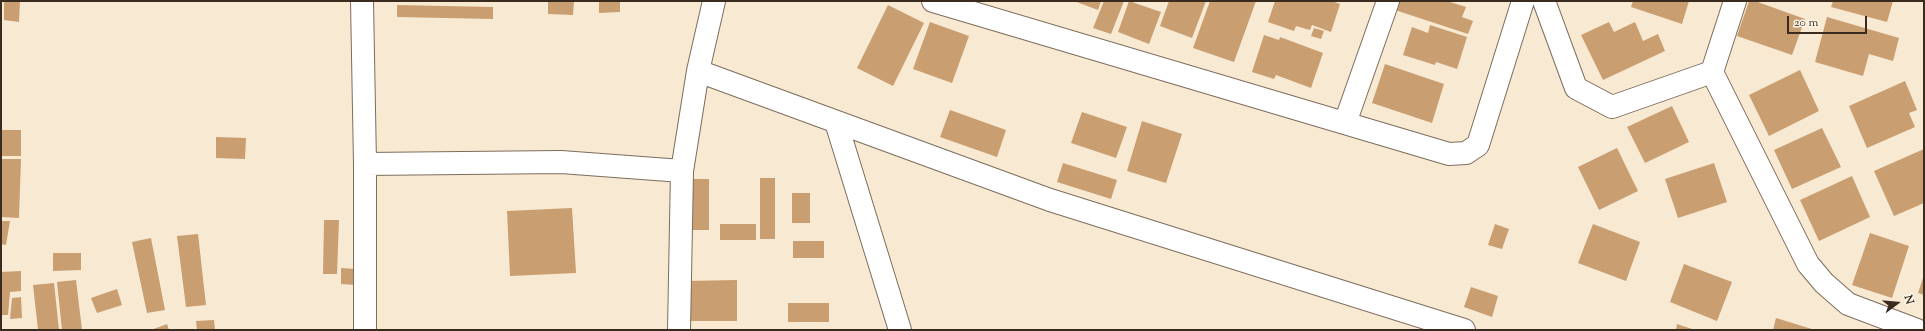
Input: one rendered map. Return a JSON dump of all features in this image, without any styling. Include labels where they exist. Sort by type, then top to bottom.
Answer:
[{"type":"street","points":[[362,1],[365,164],[365,330]]},
{"type":"street","points":[[679,330],[682,171],[698,71],[714,1]]},
{"type":"street","points":[[933,1],[1450,154],[1466,153],[1478,144],[1523,1]]},
{"type":"street","points":[[1345,123],[1388,1]]},
{"type":"street","points":[[1544,1],[1576,88],[1612,107],[1712,72]]},
{"type":"street","points":[[1735,1],[1712,72],[1808,264],[1824,283],[1848,304],[1917,330]]},
{"type":"street","points":[[698,71],[1050,200],[1464,330]]},
{"type":"street","points":[[836,122],[900,330]]},
{"type":"street","points":[[365,164],[561,162],[682,171]]},
{"type":"building","points":[[4,1],[20,1],[19,22],[4,20]]},
{"type":"building","points":[[548,1],[574,1],[573,15],[548,14]]},
{"type":"building","points":[[599,1],[620,1],[620,12],[599,13]]},
{"type":"building","points":[[1074,1],[1101,1],[1098,10]]},
{"type":"building","points":[[1104,1],[1124,1],[1111,34],[1093,28]]},
{"type":"building","points":[[1129,1],[1161,12],[1149,44],[1118,32]]},
{"type":"building","points":[[1169,1],[1206,1],[1192,38],[1160,26]]},
{"type":"building","points":[[1210,1],[1256,1],[1234,62],[1193,48]]},
{"type":"building","points":[[1275,1],[1332,1],[1340,4],[1331,32],[1312,25],[1310,30],[1296,26],[1294,31],[1268,22]]},
{"type":"building","points":[[1395,1],[1447,1],[1466,7],[1462,17],[1473,21],[1468,34],[1392,9]]},
{"type":"building","points":[[1633,1],[1689,1],[1682,24],[1631,7]]},
{"type":"building","points":[[1749,1],[1755,1],[1805,19],[1792,55],[1737,36]]},
{"type":"building","points":[[1833,1],[1893,1],[1887,22],[1831,7]]},
{"type":"building","points":[[397,5],[493,7],[493,19],[397,17]]},
{"type":"building","points":[[888,5],[924,23],[893,86],[857,68]]},
{"type":"building","points":[[1827,17],[1899,38],[1893,61],[1869,54],[1863,76],[1815,62]]},
{"type":"building","points":[[930,22],[969,36],[952,83],[913,69]]},
{"type":"building","points":[[1609,22],[1614,32],[1635,22],[1643,41],[1658,34],[1665,51],[1603,80],[1581,35]]},
{"type":"building","points":[[1430,25],[1467,37],[1457,69],[1436,62],[1435,65],[1403,55],[1412,27],[1428,33]]},
{"type":"building","points":[[1314,28],[1324,31],[1321,39],[1311,36]]},
{"type":"building","points":[[1264,35],[1279,40],[1280,37],[1323,53],[1311,88],[1276,75],[1274,79],[1252,72]]},
{"type":"building","points":[[1385,64],[1444,84],[1432,123],[1372,103]]},
{"type":"building","points":[[1800,70],[1819,111],[1769,136],[1749,95]]},
{"type":"building","points":[[1905,81],[1917,110],[1909,113],[1915,127],[1867,148],[1849,106]]},
{"type":"building","points":[[1672,106],[1689,142],[1645,163],[1627,127]]},
{"type":"building","points":[[950,110],[1006,130],[997,157],[940,137]]},
{"type":"building","points":[[1082,112],[1127,127],[1116,158],[1071,143]]},
{"type":"building","points":[[1142,121],[1182,134],[1166,183],[1127,171]]},
{"type":"building","points":[[1822,128],[1841,167],[1792,189],[1774,150]]},
{"type":"building","points":[[1,130],[21,130],[21,156],[1,156]]},
{"type":"building","points":[[216,137],[246,138],[245,159],[216,158]]},
{"type":"building","points":[[1617,148],[1638,191],[1599,210],[1578,167]]},
{"type":"building","points":[[1924,149],[1924,203],[1894,216],[1874,171]]},
{"type":"building","points":[[1,159],[21,159],[19,218],[1,217]]},
{"type":"building","points":[[1063,163],[1117,180],[1111,199],[1057,182]]},
{"type":"building","points":[[1714,163],[1727,202],[1678,218],[1665,179]]},
{"type":"building","points":[[1852,176],[1870,217],[1819,241],[1800,200]]},
{"type":"building","points":[[760,178],[775,178],[775,239],[760,239]]},
{"type":"building","points":[[691,179],[709,179],[709,230],[691,230]]},
{"type":"building","points":[[792,193],[810,193],[810,223],[792,223]]},
{"type":"building","points":[[572,208],[576,273],[510,276],[507,211]]},
{"type":"building","points":[[324,220],[339,220],[337,274],[323,274]]},
{"type":"building","points":[[1,221],[10,221],[6,245],[1,244]]},
{"type":"building","points":[[720,224],[756,224],[756,240],[720,240]]},
{"type":"building","points":[[1495,224],[1509,229],[1502,249],[1488,245]]},
{"type":"building","points":[[1593,224],[1640,242],[1626,281],[1578,263]]},
{"type":"building","points":[[1870,233],[1909,246],[1892,298],[1852,285]]},
{"type":"building","points":[[198,234],[206,305],[186,307],[177,236]]},
{"type":"building","points":[[151,238],[165,310],[147,313],[132,242]]},
{"type":"building","points":[[793,241],[824,241],[824,258],[793,258]]},
{"type":"building","points":[[53,253],[81,253],[81,270],[53,271]]},
{"type":"building","points":[[1684,264],[1732,282],[1717,321],[1670,302]]},
{"type":"building","points":[[341,268],[356,269],[356,285],[341,284]]},
{"type":"building","points":[[21,271],[21,291],[10,292],[8,315],[1,315],[1,272]]},
{"type":"building","points":[[1924,275],[1924,295],[1918,293]]},
{"type":"building","points":[[76,280],[82,330],[62,330],[57,282]]},
{"type":"building","points":[[737,280],[737,321],[687,321],[686,281]]},
{"type":"building","points":[[54,283],[59,330],[38,330],[33,285]]},
{"type":"building","points":[[1471,287],[1498,296],[1492,317],[1464,307]]},
{"type":"building","points":[[117,289],[122,305],[97,313],[91,298]]},
{"type":"building","points":[[21,297],[22,318],[10,319],[12,298]]},
{"type":"building","points":[[788,303],[829,303],[829,322],[788,322]]},
{"type":"building","points":[[1776,318],[1815,330],[1773,330]]},
{"type":"building","points":[[214,320],[215,330],[197,330],[196,321]]},
{"type":"building","points":[[167,324],[169,330],[151,330]]},
{"type":"building","points":[[1677,324],[1695,330],[1676,330]]}]
